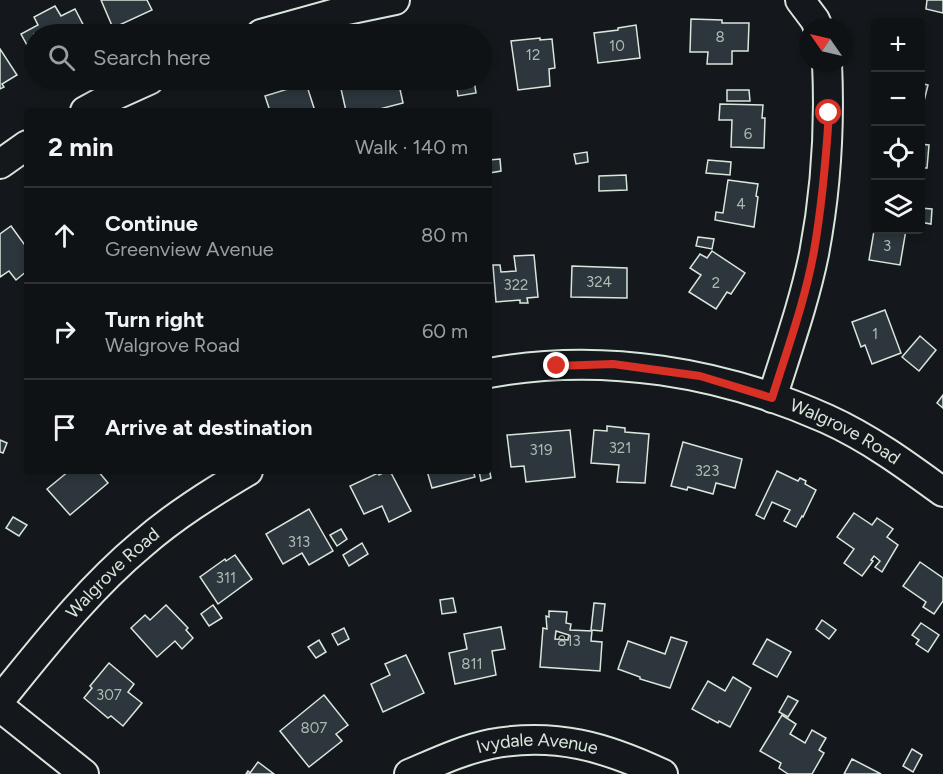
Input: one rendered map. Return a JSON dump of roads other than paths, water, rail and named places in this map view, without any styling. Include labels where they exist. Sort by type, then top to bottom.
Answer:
[{"type":"street","points":[[297,24],[395,0]]},
{"type":"street","points":[[800,0],[814,18]]},
{"type":"street","points":[[772,398],[800,309],[814,253],[823,192],[829,113],[827,72]]},
{"type":"street","points":[[90,108],[126,90]]},
{"type":"street","points":[[0,164],[24,147]]},
{"type":"street","name":"Walgrove Road","points":[[492,373],[557,366],[613,364],[700,376],[772,398],[828,419],[878,446],[943,492]]},
{"type":"street","name":"Walgrove Road","points":[[0,700],[81,604],[142,544],[193,506],[243,474]]},
{"type":"street","points":[[0,707],[84,774]]},
{"type":"street","name":"Ivydale Avenue","points":[[409,774],[450,756],[490,744],[536,739],[597,747],[632,759],[663,774]]}]
